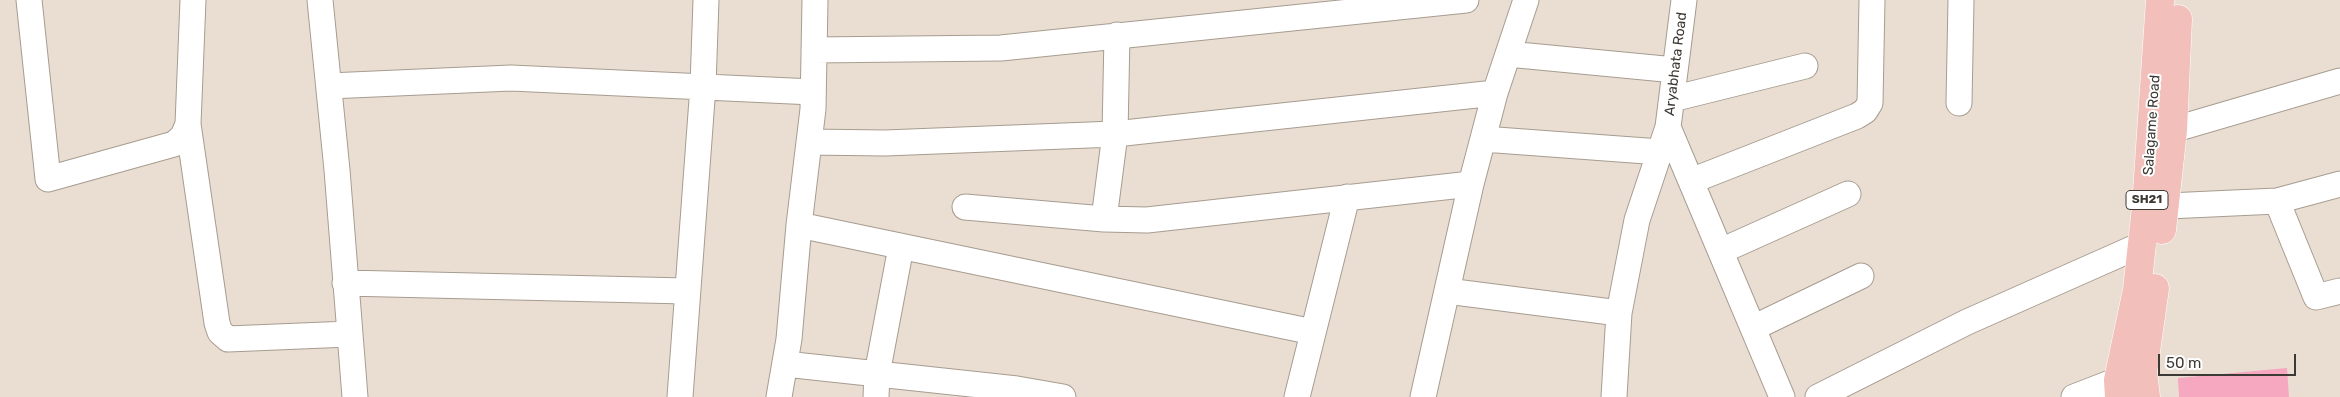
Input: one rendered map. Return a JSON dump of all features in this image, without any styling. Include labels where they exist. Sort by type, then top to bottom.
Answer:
[{"type":"main road","name":"Salagame Road","points":[[2160,0],[2163,133]]},
{"type":"main road","points":[[2146,397],[2143,372],[2156,207],[2178,0]]},
{"type":"main road","name":"SH21","points":[[2119,389],[2137,290],[2143,244],[2156,207]]},
{"type":"street","points":[[29,0],[48,180],[174,144],[183,136],[188,124]]},
{"type":"street","points":[[193,0],[188,124],[216,323],[220,332],[228,339],[349,334]]},
{"type":"street","points":[[320,0],[330,86],[355,397]]},
{"type":"street","points":[[680,397],[702,86],[706,0]]},
{"type":"street","points":[[779,397],[789,339],[799,225],[814,92],[815,0]]},
{"type":"street","points":[[814,50],[1001,48],[1466,0]]},
{"type":"street","points":[[1422,397],[1471,184],[1495,93],[1526,0]]},
{"type":"street","name":"Aryabhata Road","points":[[1614,397],[1619,313],[1636,220],[1668,127],[1684,0]]},
{"type":"street","points":[[1691,180],[1857,116],[1865,111],[1870,103],[1872,0]]},
{"type":"street","points":[[1959,103],[1961,0]]},
{"type":"street","points":[[1104,219],[1116,134],[1117,35]]},
{"type":"street","points":[[1508,54],[1676,70]]},
{"type":"street","points":[[1672,99],[1805,66]]},
{"type":"street","points":[[330,86],[512,78],[814,92]]},
{"type":"street","points":[[2163,133],[2340,81]]},
{"type":"street","points":[[809,142],[886,143],[1116,134],[1495,93]]},
{"type":"street","points":[[1668,127],[1782,397]]},
{"type":"street","points":[[1483,139],[1660,152]]},
{"type":"street","points":[[965,207],[1104,219],[1147,220],[1471,184]]},
{"type":"street","points":[[2156,207],[2277,201],[2340,184]]},
{"type":"street","points":[[1721,252],[1848,194]]},
{"type":"street","points":[[1298,397],[1347,197]]},
{"type":"street","points":[[2277,201],[2316,297],[2340,291]]},
{"type":"street","points":[[799,225],[1313,332]]},
{"type":"street","points":[[1818,397],[1967,322],[2143,244]]},
{"type":"street","points":[[876,386],[902,247]]},
{"type":"street","points":[[1753,328],[1861,276]]},
{"type":"street","points":[[345,283],[686,291]]},
{"type":"street","points":[[1447,291],[1619,313]]},
{"type":"street","points":[[785,364],[876,386],[1017,389],[1063,397]]},
{"type":"street","points":[[2074,397],[2119,389]]},
{"type":"building","points":[[2287,368],[2289,397],[2179,397],[2178,378]]}]
